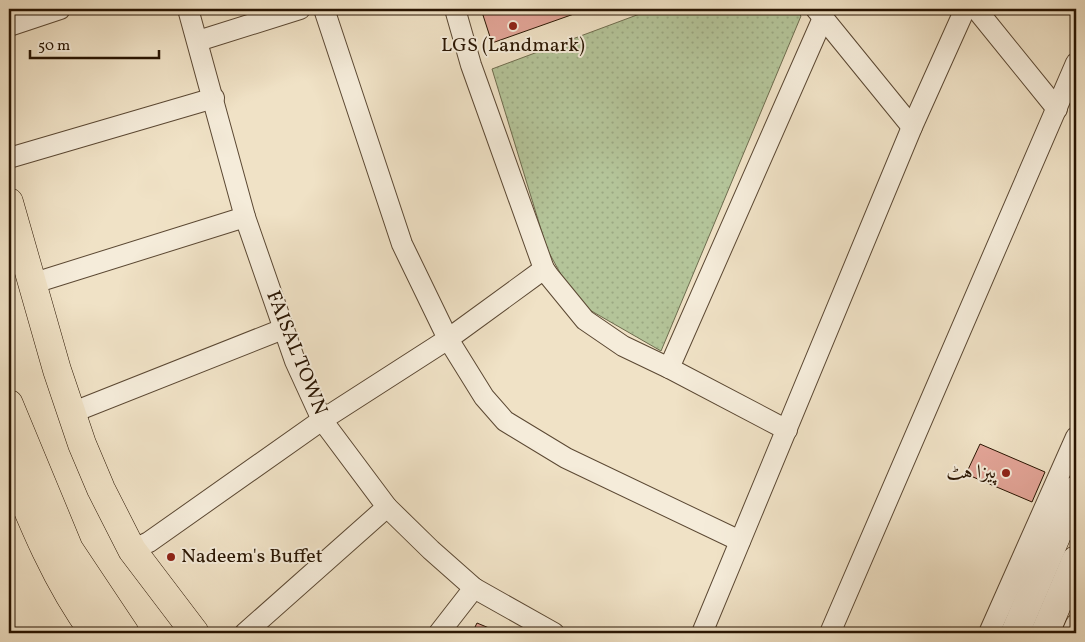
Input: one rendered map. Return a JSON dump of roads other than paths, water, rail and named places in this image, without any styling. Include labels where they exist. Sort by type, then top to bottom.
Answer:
[{"type":"main road","points":[[9,202],[31,284],[71,413],[101,489],[132,550],[195,633]]},
{"type":"main road","points":[[9,266],[33,347],[52,398],[104,522],[128,570],[149,601],[179,633]]},
{"type":"main road","points":[[9,404],[68,549],[125,633]]},
{"type":"main road","points":[[9,464],[56,569],[83,618],[94,633]]},
{"type":"main road","points":[[1015,633],[1076,490]]},
{"type":"main road","points":[[1045,633],[1076,560]]},
{"type":"street","points":[[9,26],[60,9]]},
{"type":"street","name":"FAISAL TOWN","points":[[188,9],[214,98],[245,217],[295,361],[322,420],[387,507],[474,588],[554,633]]},
{"type":"street","points":[[198,41],[300,9]]},
{"type":"street","points":[[324,9],[402,244],[448,339],[484,397],[506,421],[566,458],[740,541]]},
{"type":"street","points":[[455,9],[471,65],[544,269],[585,320],[623,346],[787,430]]},
{"type":"street","points":[[702,633],[912,127],[965,9]]},
{"type":"street","points":[[976,9],[1057,108]]},
{"type":"street","points":[[669,368],[819,13],[912,127]]},
{"type":"street","points":[[830,633],[1076,63]]},
{"type":"street","points":[[9,158],[214,98]]},
{"type":"street","points":[[31,284],[245,217]]},
{"type":"street","points":[[132,550],[149,542],[322,420],[448,339],[544,269]]},
{"type":"street","points":[[71,413],[283,329]]},
{"type":"street","points":[[989,633],[1076,437]]},
{"type":"street","points":[[245,633],[387,507]]},
{"type":"street","points":[[439,633],[474,588]]},
{"type":"street","points":[[1072,633],[1076,624]]},
{"type":"place","name":"LGS (Landmark)","points":[[513,26]]},
{"type":"place","name":"پیزا ہٹ","points":[[1006,473]]},
{"type":"place","name":"Nadeem's Buffet","points":[[171,557]]}]
